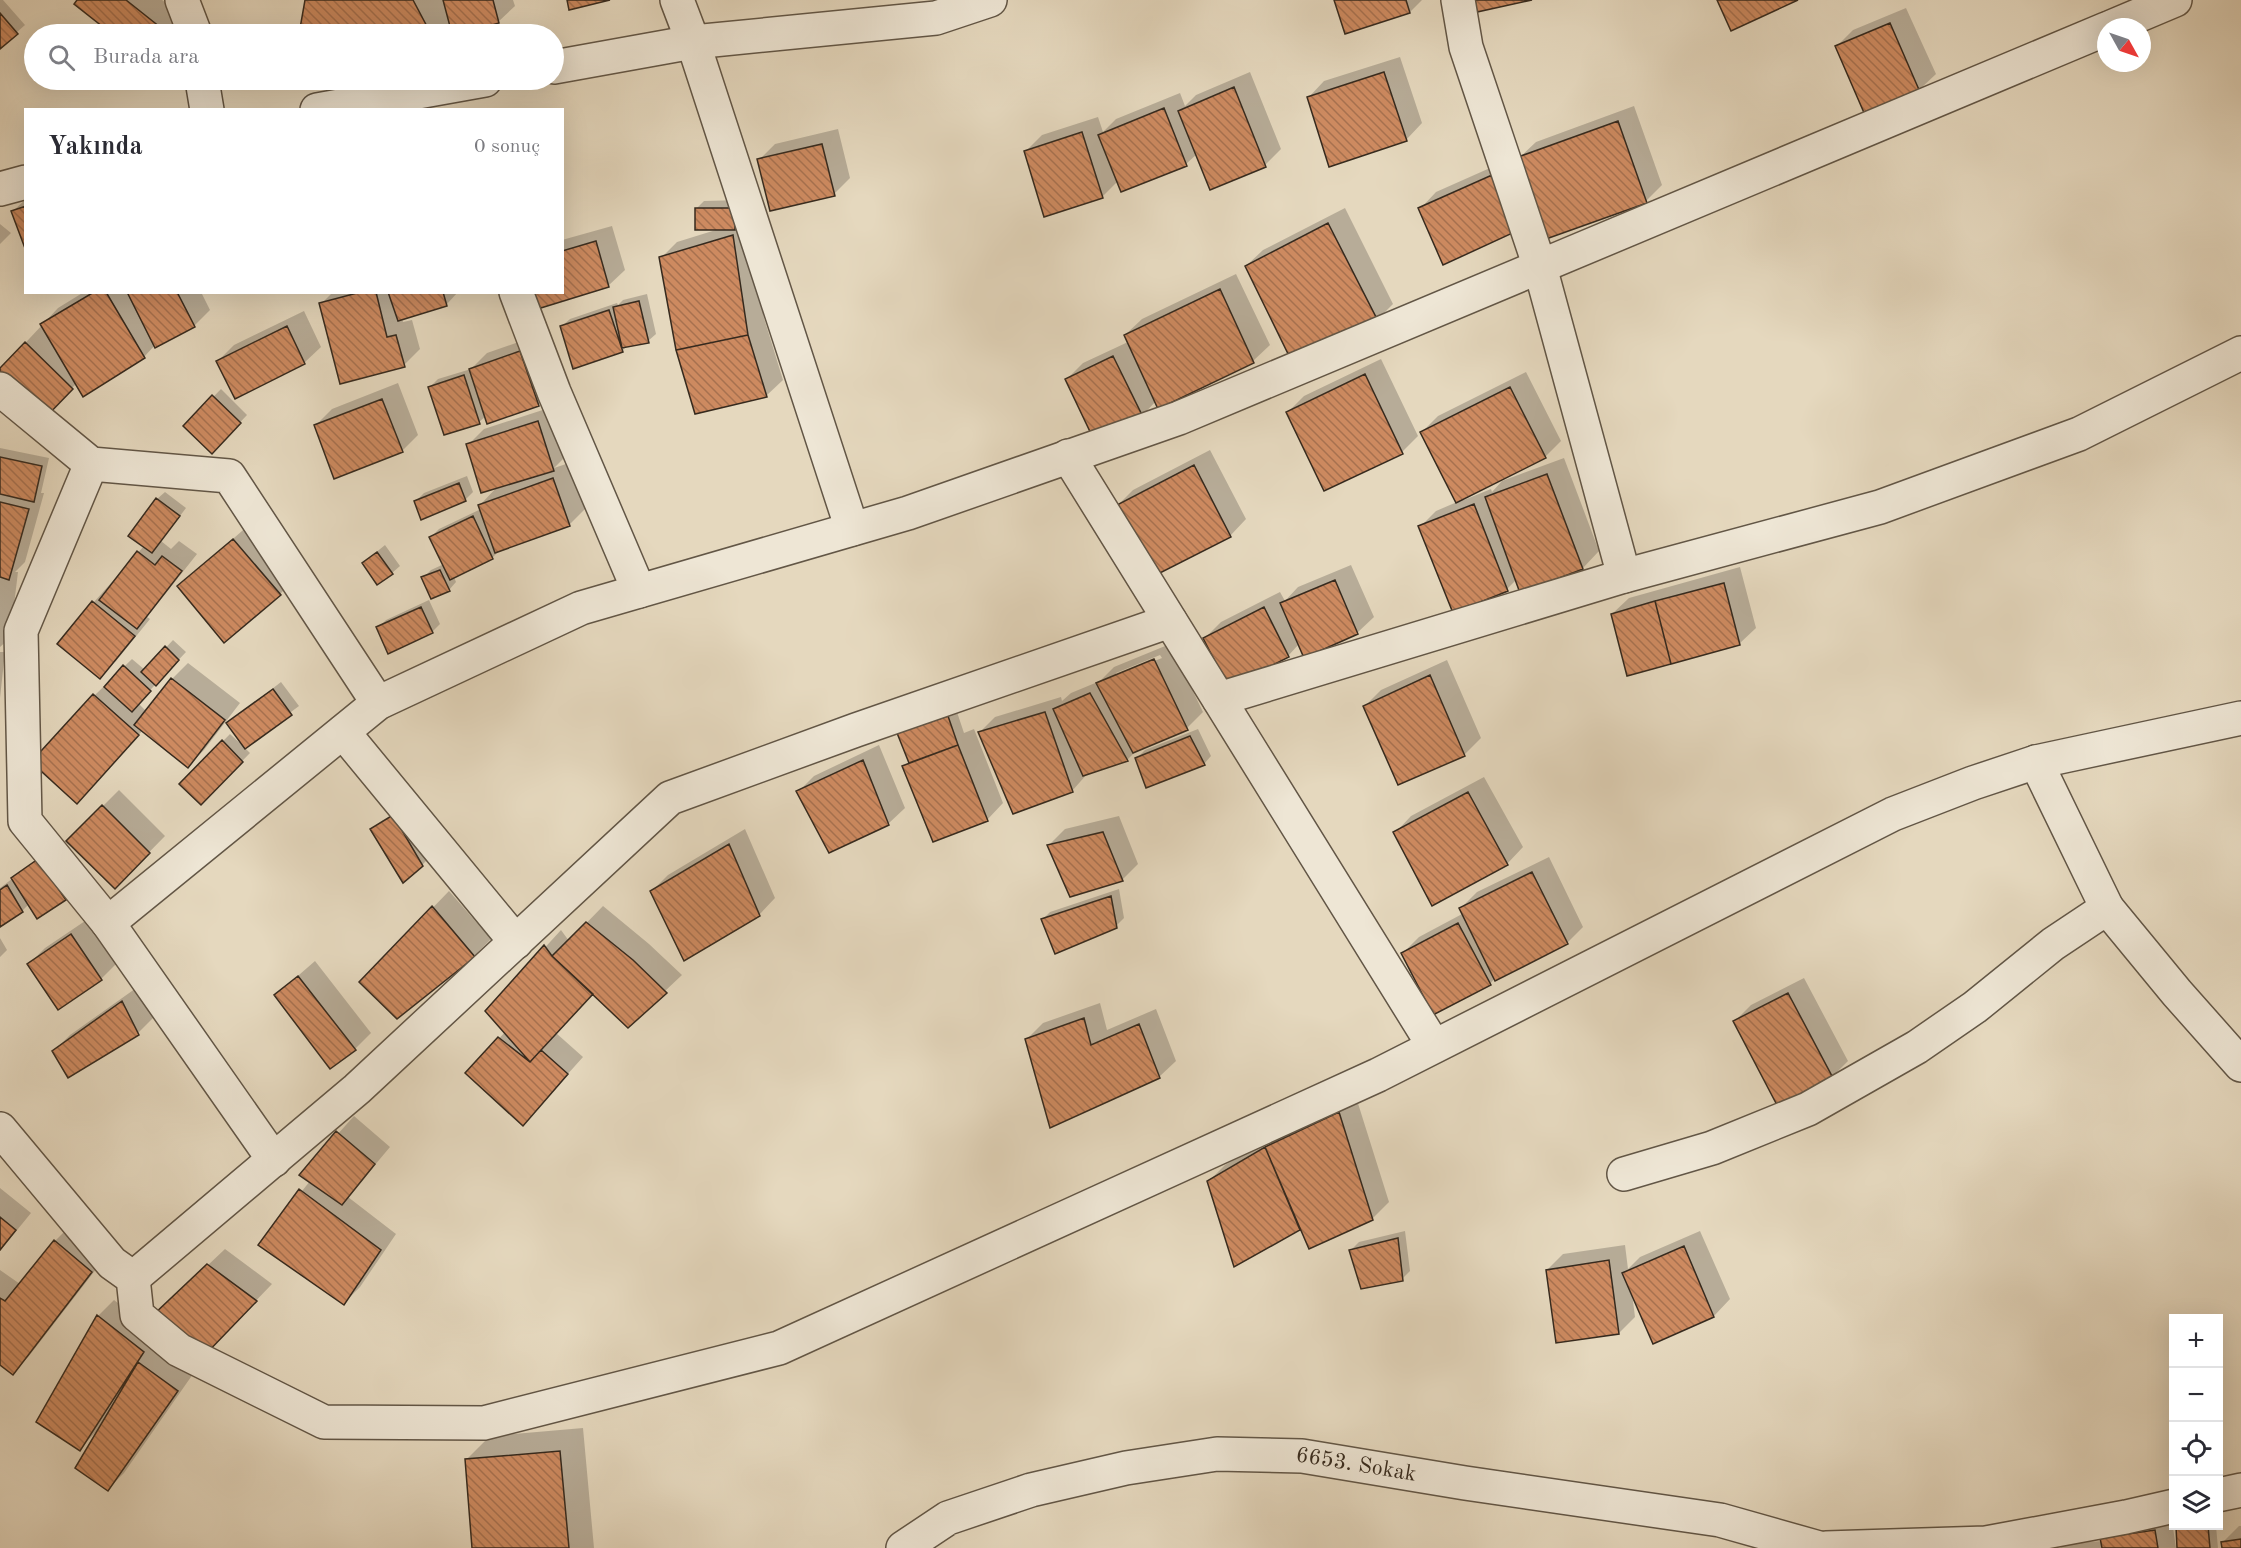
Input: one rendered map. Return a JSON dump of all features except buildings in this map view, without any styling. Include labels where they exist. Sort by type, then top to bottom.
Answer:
[{"type":"street","points":[[182,0],[191,24]]},
{"type":"street","points":[[677,0],[693,42],[852,529]]},
{"type":"street","points":[[564,65],[693,42],[936,18],[990,0]]},
{"type":"street","points":[[1458,0],[1466,47],[1540,267],[1624,576]]},
{"type":"street","points":[[2132,18],[2175,0]]},
{"type":"street","points":[[108,923],[378,703],[581,608],[908,513],[1179,418],[2097,33]]},
{"type":"street","points":[[204,90],[207,108]]},
{"type":"street","points":[[332,108],[472,91]]},
{"type":"street","points":[[517,294],[554,392],[639,591]]},
{"type":"street","points":[[1219,699],[1624,576],[1880,507],[2079,434],[2241,353]]},
{"type":"street","points":[[0,389],[91,464],[230,476],[378,703]]},
{"type":"street","points":[[1068,456],[1434,1046]]},
{"type":"street","points":[[91,464],[21,632],[25,821],[108,923],[274,1160]]},
{"type":"street","points":[[134,1278],[357,1089],[670,798],[856,730],[1170,621]]},
{"type":"street","points":[[134,1278],[137,1315],[179,1350],[324,1422],[484,1423],[779,1348],[1378,1075],[1893,814],[2036,762],[2241,718]]},
{"type":"street","points":[[343,732],[516,942]]},
{"type":"street","points":[[2036,762],[2107,908],[2177,993],[2241,1065]]},
{"type":"street","points":[[1624,1174],[1712,1148],[1808,1109],[1917,1047],[1975,1007],[2053,944],[2107,908]]},
{"type":"street","points":[[0,1129],[112,1263],[134,1278]]},
{"type":"street","name":"6653. Sokak","points":[[903,1548],[948,1518],[1031,1490],[1126,1468],[1217,1454],[1302,1456],[1465,1483],[1719,1520],[1819,1548]]},
{"type":"street","points":[[2223,1494],[2241,1490]]},
{"type":"street","points":[[1826,1548],[1986,1543],[2169,1507]]}]
